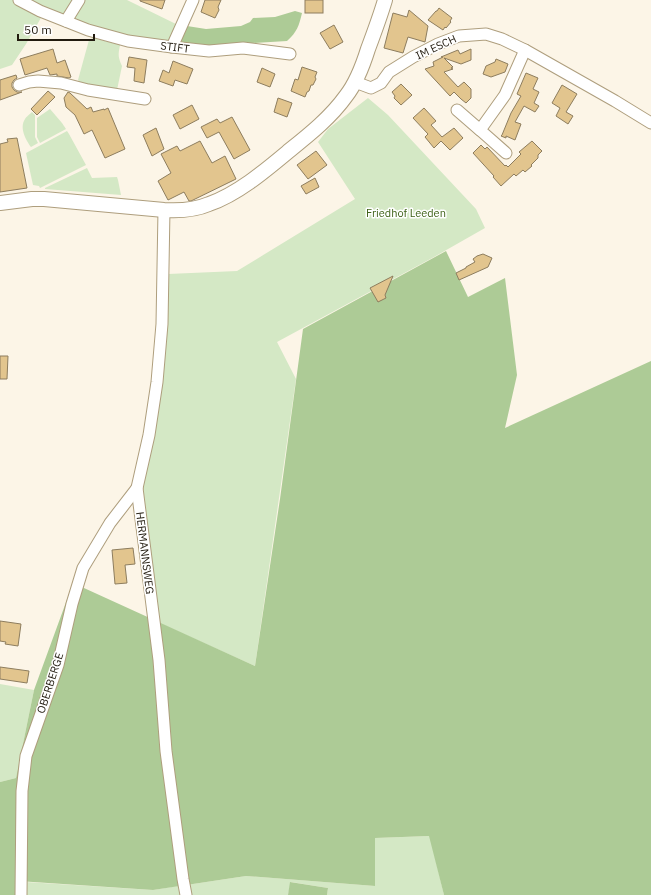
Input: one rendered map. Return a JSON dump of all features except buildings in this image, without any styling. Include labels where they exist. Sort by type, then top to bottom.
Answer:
[{"type":"main road","points":[[0,203],[40,199],[177,211],[192,209],[222,200],[250,182],[316,129],[346,96],[356,80],[385,0]]},
{"type":"street","name":"STIFT","points":[[18,0],[40,11],[88,30],[128,41],[172,48],[209,51],[242,48],[290,54]]},
{"type":"street","points":[[66,21],[79,0]]},
{"type":"street","points":[[172,48],[193,0]]},
{"type":"street","name":"IM ESCH","points":[[356,80],[371,88],[381,83],[389,72],[438,44],[459,36],[486,34],[502,39],[525,50],[651,123]]},
{"type":"street","points":[[480,130],[505,95],[525,50]]},
{"type":"street","points":[[19,85],[38,81],[61,83],[88,90],[145,99]]},
{"type":"street","points":[[457,110],[506,153]]},
{"type":"street","name":"HERMANNSWEG","points":[[164,210],[162,324],[158,382],[149,435],[137,488],[159,660],[166,751],[186,895]]},
{"type":"street","name":"OBERBERGE","points":[[21,895],[22,791],[26,756],[58,665],[72,604],[83,568],[110,523],[137,488]]},
{"type":"green space","points":[[0,0],[127,0],[178,25],[170,44],[128,38],[89,27],[46,9],[12,65],[0,69]]},
{"type":"green space","points":[[295,11],[302,13],[301,18],[295,32],[287,41],[203,46],[182,43],[181,41],[187,26],[206,29],[241,26],[250,22],[253,18],[275,17]]},
{"type":"green space","points":[[93,38],[120,45],[119,56],[122,66],[117,90],[82,85],[78,80],[89,40]]},
{"type":"green space","name":"Friedhof Leeden","points":[[368,98],[388,115],[476,209],[485,228],[277,342],[296,379],[255,666],[157,622],[143,488],[163,380],[168,274],[237,271],[355,199],[318,142],[328,129]]},
{"type":"green space","points":[[50,109],[66,129],[40,143],[37,137],[37,118]]},
{"type":"green space","points":[[32,112],[35,115],[35,137],[38,143],[31,147],[25,137],[23,122]]},
{"type":"green space","points":[[67,131],[86,165],[40,188],[39,186],[33,185],[26,153]]},
{"type":"green space","points":[[87,168],[92,178],[117,177],[121,195],[45,189],[45,188]]},
{"type":"green space","points":[[446,251],[468,297],[505,278],[517,375],[505,428],[651,361],[651,895],[444,895],[429,836],[375,838],[375,886],[246,876],[153,890],[18,881],[18,895],[0,895],[0,782],[16,778],[34,690],[73,583],[255,666],[280,499],[303,329]]},
{"type":"green space","points":[[0,684],[34,690],[16,778],[0,782]]},
{"type":"green space","points":[[430,836],[444,895],[327,895],[328,888],[291,882],[288,895],[189,895],[186,885],[246,876],[375,886],[375,838]]},
{"type":"green space","points":[[26,882],[153,890],[178,886],[180,895],[27,895]]},
{"type":"green space","points":[[290,882],[328,888],[327,895],[288,895]]}]
